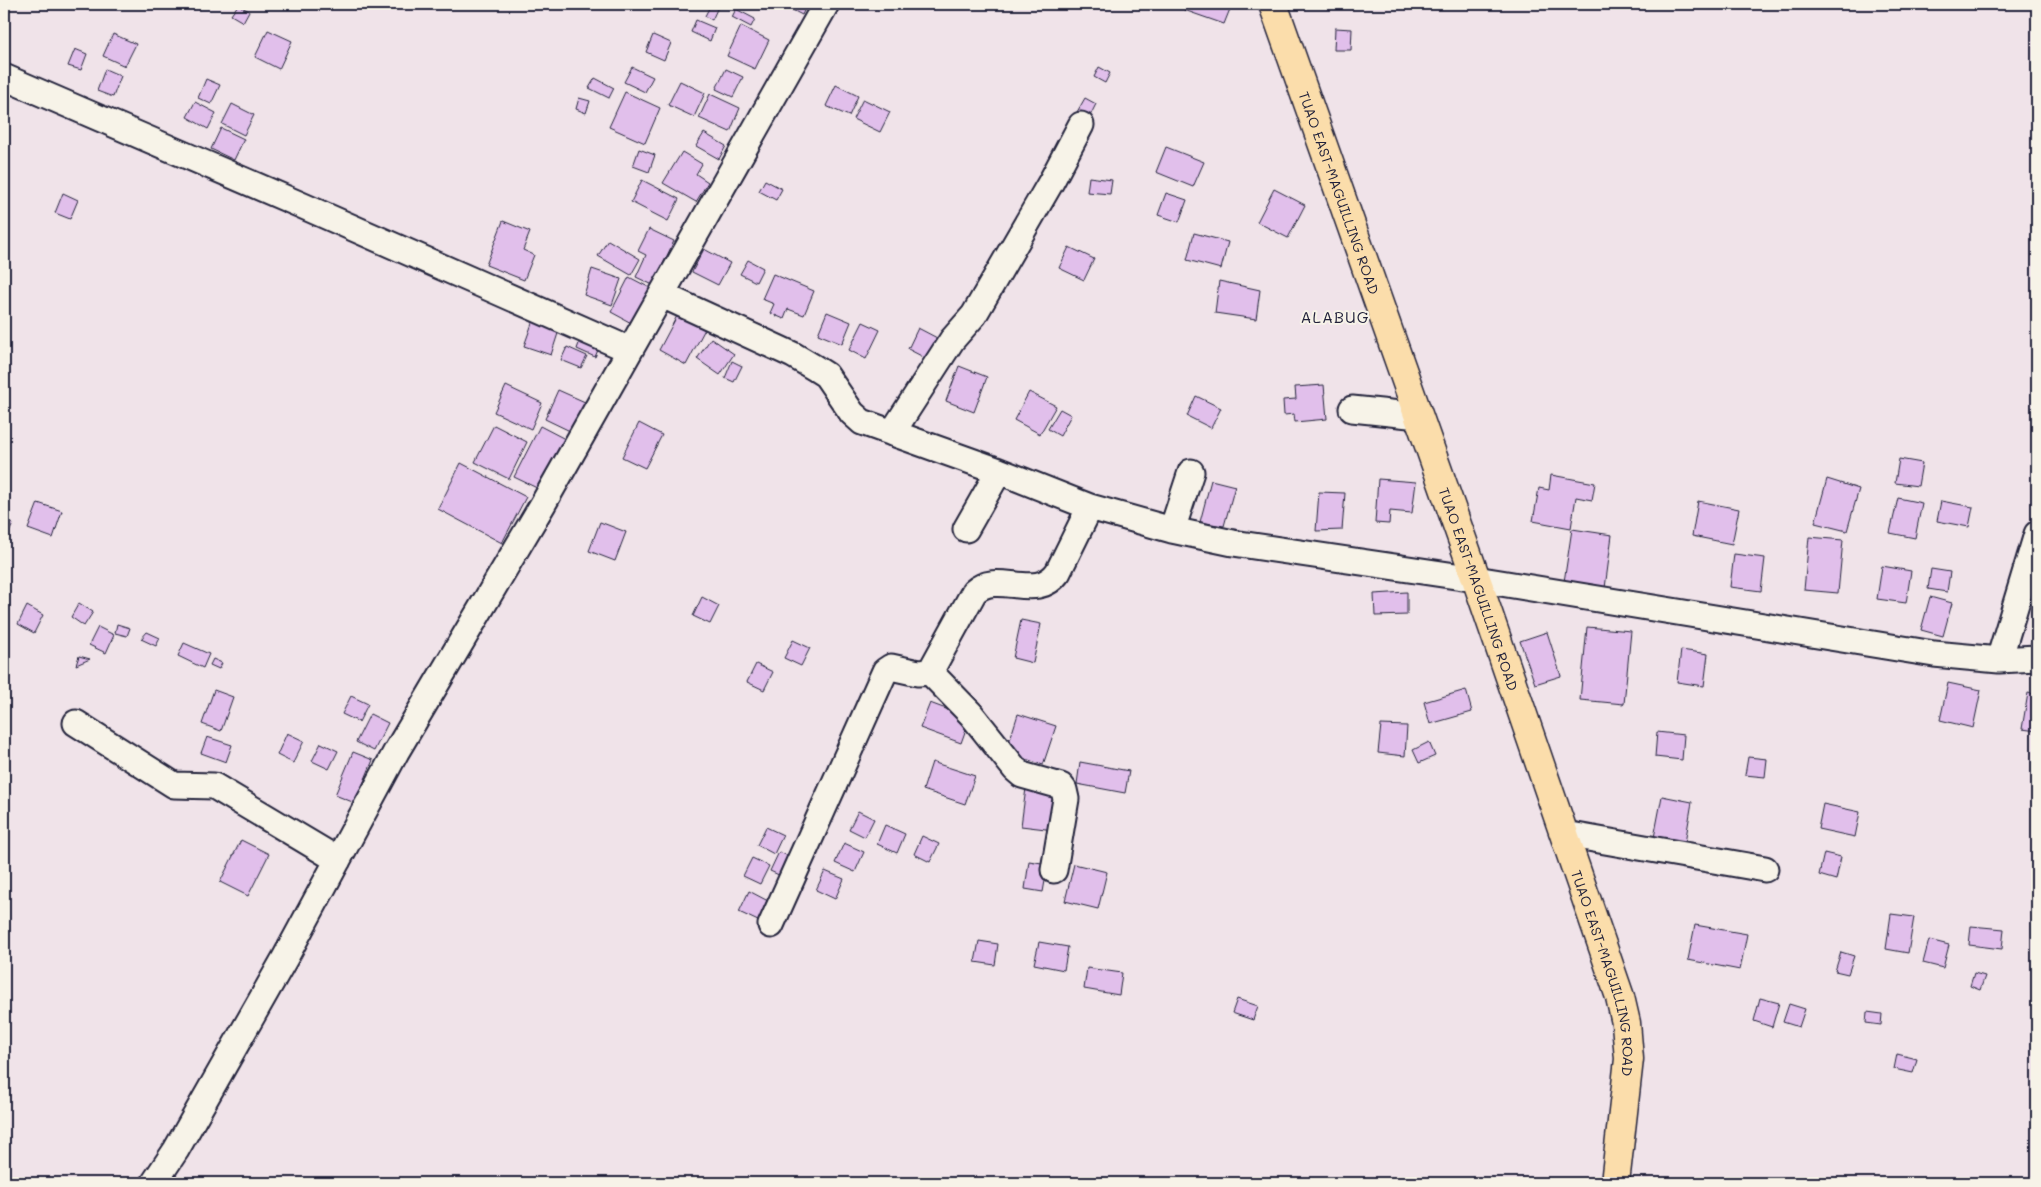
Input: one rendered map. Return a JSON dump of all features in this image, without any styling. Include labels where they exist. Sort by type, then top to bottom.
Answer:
[{"type":"main road","name":"TUAO EAST-MAGUILLING ROAD","points":[[1273,4],[1476,579],[1620,997],[1626,1023],[1629,1058],[1617,1172]]},
{"type":"street","points":[[154,1183],[180,1142],[285,958],[396,752],[543,504],[826,4]]},
{"type":"street","points":[[4,77],[630,350]]},
{"type":"street","points":[[892,433],[952,340],[974,315],[1051,182],[1081,125]]},
{"type":"street","points":[[662,294],[793,355],[826,375],[852,413],[862,422],[999,471],[1090,507],[1172,530],[1233,543],[1476,579],[1934,654],[1999,660],[2037,658]]},
{"type":"street","points":[[1352,409],[1418,416]]},
{"type":"street","points":[[966,529],[999,471]]},
{"type":"street","points":[[1172,530],[1191,472]]},
{"type":"street","points":[[771,925],[885,671],[891,666],[918,673],[926,674],[930,672],[974,592],[981,585],[989,583],[1031,586],[1044,584],[1052,580],[1058,572],[1090,507]]},
{"type":"street","points":[[1999,660],[2037,534]]},
{"type":"street","points":[[930,672],[971,714],[1015,770],[1022,775],[1061,786],[1064,790],[1066,800],[1054,870]]},
{"type":"street","points":[[76,723],[174,785],[214,786],[338,860]]},
{"type":"street","points":[[1565,834],[1765,869]]},
{"type":"building","points":[[711,4],[718,7],[712,20],[705,16]]},
{"type":"building","points":[[781,4],[807,4],[802,15]]},
{"type":"building","points":[[1187,4],[1232,4],[1224,24],[1184,10]]},
{"type":"building","points":[[238,5],[249,11],[243,22],[231,15]]},
{"type":"building","points":[[736,9],[755,19],[751,27],[732,17]]},
{"type":"building","points":[[696,20],[715,28],[710,41],[691,32]]},
{"type":"building","points":[[741,26],[769,40],[755,69],[727,56]]},
{"type":"building","points":[[1335,28],[1352,29],[1351,50],[1334,50]]},
{"type":"building","points":[[268,30],[292,41],[279,69],[255,57]]},
{"type":"building","points":[[113,34],[136,44],[125,66],[103,56]]},
{"type":"building","points":[[653,35],[671,43],[664,60],[646,52]]},
{"type":"building","points":[[75,49],[87,54],[81,70],[68,66]]},
{"type":"building","points":[[632,67],[653,77],[645,92],[624,82]]},
{"type":"building","points":[[1099,67],[1110,73],[1105,83],[1094,77]]},
{"type":"building","points":[[105,69],[121,76],[113,97],[97,91]]},
{"type":"building","points":[[726,69],[743,77],[733,97],[716,89]]},
{"type":"building","points":[[595,78],[614,88],[609,98],[589,88]]},
{"type":"building","points":[[206,79],[220,85],[211,104],[198,98]]},
{"type":"building","points":[[680,81],[705,93],[694,117],[668,105]]},
{"type":"building","points":[[836,85],[858,96],[849,116],[826,106]]},
{"type":"building","points":[[625,92],[660,108],[645,143],[609,127]]},
{"type":"building","points":[[710,94],[740,108],[730,132],[699,118]]},
{"type":"building","points":[[579,98],[590,101],[586,113],[576,109]]},
{"type":"building","points":[[1085,98],[1096,104],[1089,118],[1077,112]]},
{"type":"building","points":[[863,99],[890,112],[880,132],[853,119]]},
{"type":"building","points":[[195,102],[216,113],[208,129],[187,117]]},
{"type":"building","points":[[232,104],[254,115],[244,135],[222,124]]},
{"type":"building","points":[[221,128],[244,139],[234,160],[211,149]]},
{"type":"building","points":[[704,133],[726,146],[719,159],[696,146]]},
{"type":"building","points":[[1166,147],[1204,162],[1193,187],[1156,172]]},
{"type":"building","points":[[639,149],[655,155],[649,172],[633,166]]},
{"type":"building","points":[[682,152],[702,164],[696,174],[708,182],[696,202],[663,183]]},
{"type":"building","points":[[1089,177],[1112,180],[1110,194],[1087,192]]},
{"type":"building","points":[[642,180],[679,199],[668,221],[631,202]]},
{"type":"building","points":[[765,180],[782,189],[776,200],[759,191]]},
{"type":"building","points":[[1274,189],[1305,205],[1288,238],[1257,222]]},
{"type":"building","points":[[63,193],[78,200],[70,219],[55,213]]},
{"type":"building","points":[[1166,193],[1187,200],[1179,222],[1158,215]]},
{"type":"building","points":[[503,221],[530,232],[523,250],[534,255],[524,280],[486,265]]},
{"type":"building","points":[[649,229],[674,241],[653,285],[636,277],[646,255],[638,251]]},
{"type":"building","points":[[1194,233],[1228,242],[1221,269],[1187,260]]},
{"type":"building","points":[[608,240],[640,259],[631,275],[598,256]]},
{"type":"building","points":[[1069,247],[1094,259],[1084,280],[1059,268]]},
{"type":"building","points":[[704,249],[730,263],[718,285],[692,272]]},
{"type":"building","points":[[748,260],[763,268],[756,282],[740,274]]},
{"type":"building","points":[[592,269],[621,279],[612,305],[584,295]]},
{"type":"building","points":[[773,274],[814,291],[804,315],[788,309],[784,319],[770,313],[774,304],[762,299]]},
{"type":"building","points":[[629,277],[654,290],[635,325],[611,312]]},
{"type":"building","points":[[1219,281],[1260,290],[1256,319],[1215,313]]},
{"type":"building","points":[[827,312],[851,322],[842,344],[818,334]]},
{"type":"building","points":[[678,314],[705,329],[686,365],[659,350]]},
{"type":"building","points":[[535,315],[561,324],[551,355],[524,346]]},
{"type":"building","points":[[863,322],[880,330],[866,359],[849,350]]},
{"type":"building","points":[[918,328],[941,340],[931,361],[908,349]]},
{"type":"building","points":[[582,335],[601,343],[595,357],[577,349]]},
{"type":"building","points":[[711,338],[734,354],[720,375],[697,359]]},
{"type":"building","points":[[567,347],[587,356],[581,368],[561,360]]},
{"type":"building","points":[[732,361],[742,366],[734,382],[725,378]]},
{"type":"building","points":[[959,366],[987,377],[974,412],[946,401]]},
{"type":"building","points":[[1324,385],[1327,419],[1295,422],[1294,414],[1284,415],[1283,400],[1296,399],[1295,387]]},
{"type":"building","points":[[506,386],[542,403],[531,429],[494,412]]},
{"type":"building","points":[[558,390],[585,402],[572,432],[545,419]]},
{"type":"building","points":[[1029,392],[1056,406],[1040,434],[1014,420]]},
{"type":"building","points":[[1196,396],[1221,408],[1211,428],[1187,416]]},
{"type":"building","points":[[1060,409],[1071,415],[1060,436],[1048,429]]},
{"type":"building","points":[[639,423],[662,435],[645,468],[622,457]]},
{"type":"building","points":[[494,425],[527,442],[509,479],[475,462]]},
{"type":"building","points":[[540,426],[565,439],[539,489],[514,477]]},
{"type":"building","points":[[1899,459],[1922,463],[1918,486],[1895,483]]},
{"type":"building","points":[[461,463],[526,497],[502,543],[438,509]]},
{"type":"building","points":[[1551,475],[1595,483],[1592,500],[1576,497],[1571,528],[1533,521],[1539,488],[1549,490]]},
{"type":"building","points":[[1378,479],[1416,482],[1412,513],[1390,511],[1389,524],[1375,523]]},
{"type":"building","points":[[1827,479],[1859,489],[1847,531],[1815,523]]},
{"type":"building","points":[[1211,480],[1235,486],[1224,526],[1200,522]]},
{"type":"building","points":[[1319,492],[1345,493],[1342,530],[1316,531]]},
{"type":"building","points":[[1898,498],[1922,503],[1915,538],[1890,533]]},
{"type":"building","points":[[1698,501],[1739,509],[1732,544],[1692,536]]},
{"type":"building","points":[[1941,501],[1973,507],[1969,527],[1937,521]]},
{"type":"building","points":[[38,503],[62,511],[53,538],[28,529]]},
{"type":"building","points":[[4,520],[13,524],[4,543]]},
{"type":"building","points":[[600,522],[626,532],[615,561],[589,551]]},
{"type":"building","points":[[1572,529],[1612,535],[1605,588],[1564,582]]},
{"type":"building","points":[[1809,537],[1843,540],[1838,593],[1804,590]]},
{"type":"building","points":[[1734,554],[1765,558],[1761,591],[1730,587]]},
{"type":"building","points":[[1882,566],[1911,571],[1906,603],[1877,599]]},
{"type":"building","points":[[1931,569],[1950,572],[1947,592],[1928,589]]},
{"type":"building","points":[[1407,592],[1407,615],[1375,616],[1374,594]]},
{"type":"building","points":[[702,597],[719,606],[710,624],[693,616]]},
{"type":"building","points":[[1930,597],[1952,603],[1943,636],[1921,630]]},
{"type":"building","points":[[79,603],[93,612],[84,626],[71,617]]},
{"type":"building","points":[[27,606],[43,615],[34,633],[18,624]]},
{"type":"building","points":[[1021,620],[1041,624],[1033,663],[1013,658]]},
{"type":"building","points":[[117,624],[130,628],[127,636],[115,633]]},
{"type":"building","points":[[98,627],[114,635],[106,653],[89,645]]},
{"type":"building","points":[[1587,627],[1631,631],[1624,704],[1580,700]]},
{"type":"building","points":[[147,632],[160,638],[156,646],[141,639]]},
{"type":"building","points":[[1547,632],[1561,676],[1535,684],[1520,641]]},
{"type":"building","points":[[793,640],[810,648],[801,666],[784,658]]},
{"type":"building","points":[[184,643],[209,654],[203,668],[178,656]]},
{"type":"building","points":[[1681,650],[1708,654],[1704,686],[1677,682]]},
{"type":"building","points":[[79,656],[90,659],[76,665]]},
{"type":"building","points":[[213,659],[222,663],[219,669],[210,665]]},
{"type":"building","points":[[756,664],[773,672],[764,690],[747,682]]},
{"type":"building","points":[[1948,683],[1981,690],[1973,728],[1940,720]]},
{"type":"building","points":[[214,690],[233,697],[221,731],[202,724]]},
{"type":"building","points":[[1466,690],[1472,712],[1430,724],[1424,702]]},
{"type":"building","points":[[2028,693],[2037,695],[2037,731],[2022,729]]},
{"type":"building","points":[[351,696],[368,704],[359,722],[342,714]]},
{"type":"building","points":[[930,703],[970,718],[961,743],[920,728]]},
{"type":"building","points":[[370,714],[388,723],[374,751],[356,742]]},
{"type":"building","points":[[1018,714],[1056,726],[1043,765],[1006,752]]},
{"type":"building","points":[[1381,725],[1407,726],[1405,756],[1378,753]]},
{"type":"building","points":[[1657,732],[1684,735],[1682,760],[1655,757]]},
{"type":"building","points":[[287,733],[304,741],[293,763],[277,755]]},
{"type":"building","points":[[207,737],[232,745],[226,762],[201,753]]},
{"type":"building","points":[[1429,742],[1435,756],[1419,763],[1413,750]]},
{"type":"building","points":[[321,743],[338,751],[329,769],[312,761]]},
{"type":"building","points":[[353,752],[373,760],[355,803],[335,795]]},
{"type":"building","points":[[1748,757],[1767,759],[1765,777],[1745,775]]},
{"type":"building","points":[[932,762],[975,776],[965,804],[923,790]]},
{"type":"building","points":[[1080,762],[1129,771],[1125,793],[1077,784]]},
{"type":"building","points":[[1026,788],[1059,792],[1054,830],[1021,826]]},
{"type":"building","points":[[1662,796],[1692,802],[1684,849],[1653,843]]},
{"type":"building","points":[[1823,804],[1860,812],[1855,837],[1818,829]]},
{"type":"building","points":[[858,811],[874,819],[865,837],[849,829]]},
{"type":"building","points":[[885,825],[905,834],[897,853],[877,844]]},
{"type":"building","points":[[766,827],[783,835],[774,854],[757,845]]},
{"type":"building","points":[[922,836],[939,844],[930,862],[914,854]]},
{"type":"building","points":[[241,840],[269,854],[248,896],[220,882]]},
{"type":"building","points":[[844,843],[864,852],[855,872],[835,863]]},
{"type":"building","points":[[779,852],[798,860],[790,880],[770,871]]},
{"type":"building","points":[[1824,853],[1841,857],[1836,880],[1819,875]]},
{"type":"building","points":[[752,858],[769,866],[760,884],[743,876]]},
{"type":"building","points":[[1029,861],[1048,864],[1043,892],[1025,889]]},
{"type":"building","points":[[1074,864],[1107,872],[1098,909],[1065,901]]},
{"type":"building","points":[[825,871],[844,879],[835,899],[816,890]]},
{"type":"building","points":[[749,891],[768,901],[758,921],[739,912]]},
{"type":"building","points":[[1891,914],[1914,917],[1908,953],[1886,949]]},
{"type":"building","points":[[1695,925],[1747,934],[1740,970],[1688,960]]},
{"type":"building","points":[[1971,926],[2004,929],[2002,949],[1969,945]]},
{"type":"building","points":[[1929,940],[1949,945],[1943,968],[1923,963]]},
{"type":"building","points":[[979,941],[998,944],[995,965],[975,962]]},
{"type":"building","points":[[1039,942],[1068,947],[1064,970],[1034,964]]},
{"type":"building","points":[[1841,952],[1854,956],[1848,974],[1835,971]]},
{"type":"building","points":[[1087,968],[1122,973],[1119,995],[1084,989]]},
{"type":"building","points":[[1974,973],[1985,976],[1980,990],[1970,986]]},
{"type":"building","points":[[1760,998],[1779,1003],[1772,1027],[1754,1021]]},
{"type":"building","points":[[1237,999],[1258,1006],[1253,1020],[1232,1013]]},
{"type":"building","points":[[1789,1004],[1805,1009],[1799,1027],[1783,1022]]},
{"type":"building","points":[[1867,1012],[1882,1014],[1881,1025],[1866,1023]]},
{"type":"building","points":[[1897,1054],[1917,1059],[1913,1073],[1894,1069]]},
{"type":"district","name":"ALABUG","points":[[1335,316]]}]
